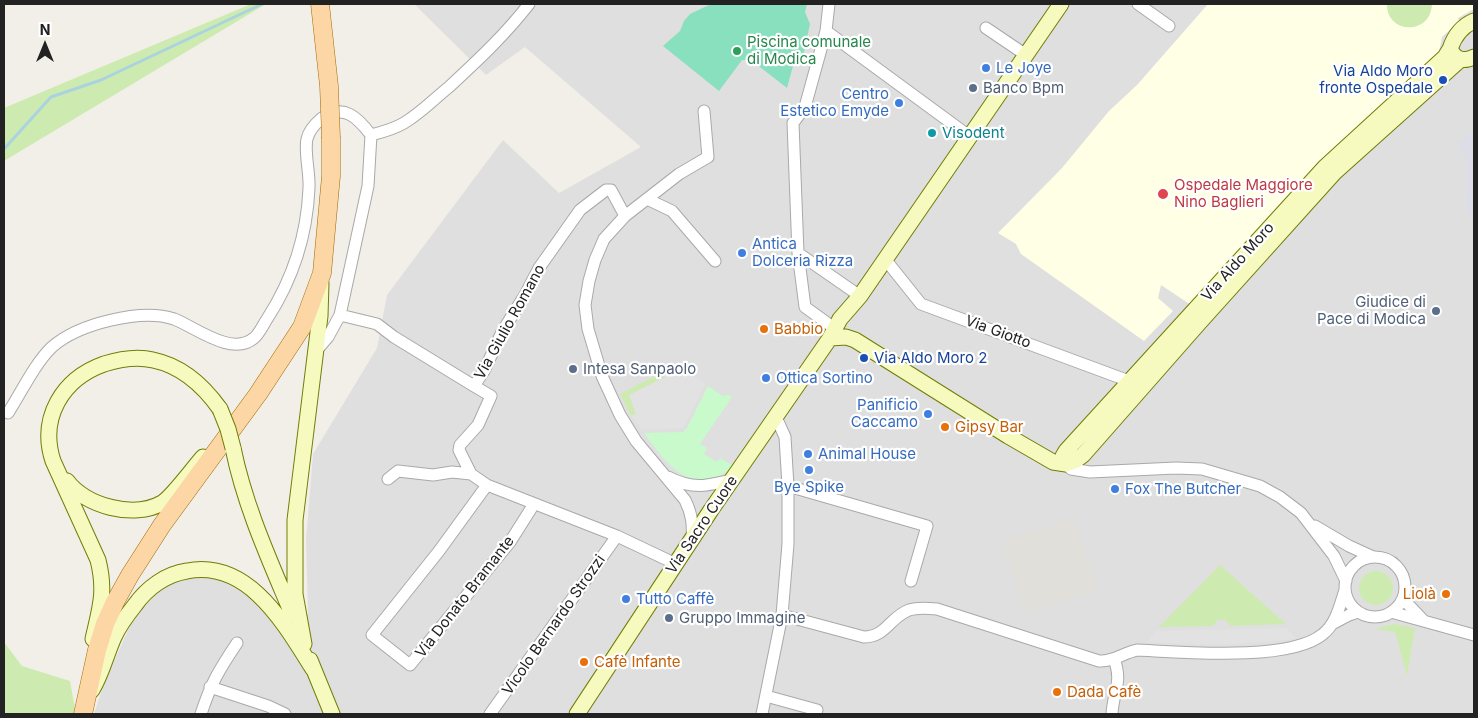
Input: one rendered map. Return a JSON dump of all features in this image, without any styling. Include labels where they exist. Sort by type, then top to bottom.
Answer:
[{"type":"main road","points":[[84,709],[105,624],[126,581],[162,525],[258,394],[302,327],[322,273],[331,176],[331,138],[329,86],[320,4]]},
{"type":"street","points":[[782,615],[864,637],[872,637],[880,634],[902,613],[909,610],[937,609],[1099,660],[1114,659],[1131,651],[1138,650],[1232,654],[1280,650],[1310,643],[1324,634],[1332,624],[1345,585],[1349,572],[1355,564],[1363,559],[1373,557],[1390,561],[1402,574],[1405,591],[1398,607],[1380,617],[1358,612],[1352,606],[1345,585],[1334,556],[1309,523],[1301,513],[1260,486],[1202,470],[1176,468],[1090,472],[1071,469],[1072,462],[1053,462],[855,340],[832,333],[804,307],[798,253],[793,123],[805,107],[826,31],[829,4]]},
{"type":"street","points":[[855,340],[849,331],[847,312],[860,296],[968,136],[1061,4]]},
{"type":"street","points":[[1138,4],[1169,26]]},
{"type":"street","points":[[372,135],[390,130],[422,110],[478,60],[511,27],[524,6]]},
{"type":"street","name":"Via Aldo Moro","points":[[1194,319],[1129,381],[1066,451],[1064,456],[1072,462],[1325,167],[1445,57],[1461,55],[1456,35],[1465,26],[1474,21]]},
{"type":"street","points":[[986,28],[1026,55]]},
{"type":"street","points":[[826,31],[968,136]]},
{"type":"street","points":[[8,413],[36,368],[52,347],[75,332],[118,318],[148,315],[173,319],[220,341],[239,344],[254,338],[276,305],[291,273],[304,236],[309,187],[307,139],[315,123],[330,113],[342,111],[359,119],[372,135],[368,186],[340,315],[328,337],[316,351]]},
{"type":"street","points":[[692,540],[692,520],[685,500],[636,441],[620,415],[602,376],[588,329],[586,305],[589,281],[604,239],[624,216],[679,174],[708,157],[704,111]]},
{"type":"street","name":"Via Giulio Romano","points":[[624,216],[611,190],[601,192],[580,210],[539,268],[502,332],[484,371],[474,386],[491,396],[478,425],[460,445],[459,450],[471,474],[487,485],[617,536],[676,564]]},
{"type":"street","points":[[647,199],[672,211],[716,261]]},
{"type":"street","points":[[798,253],[860,296]]},
{"type":"street","name":"Via Giotto","points":[[885,259],[921,304],[1129,381]]},
{"type":"street","points":[[304,644],[295,594],[295,520],[320,316],[322,273]]},
{"type":"street","name":"Via Sacro Cuore","points":[[577,714],[713,508],[776,417],[840,319],[847,312]]},
{"type":"street","points":[[340,315],[377,324],[394,337],[474,386]]},
{"type":"street","points":[[84,709],[85,676],[102,599],[103,585],[98,560],[53,461],[49,448],[48,432],[52,414],[66,387],[90,369],[117,360],[136,358],[153,360],[186,374],[208,393],[220,409],[228,429],[236,466],[254,522],[332,714]]},
{"type":"street","points":[[53,461],[72,487],[82,496],[97,504],[112,509],[127,510],[154,507],[164,502],[258,394]]},
{"type":"street","points":[[762,714],[782,615],[787,568],[788,486],[785,437],[776,417]]},
{"type":"street","points":[[388,478],[398,471],[433,475],[452,472],[471,474]]},
{"type":"street","points":[[665,475],[676,481],[703,490],[713,508]]},
{"type":"street","points":[[697,487],[709,486],[734,479]]},
{"type":"street","name":"Via Donato Bramante","points":[[487,485],[439,551],[372,636],[410,665],[510,542],[534,504]]},
{"type":"street","points":[[788,486],[927,526],[911,581]]},
{"type":"street","points":[[685,500],[713,508]]},
{"type":"street","points":[[1309,523],[1349,546],[1373,557]]},
{"type":"street","name":"Vicolo Bernardo Strozzi","points":[[490,714],[617,536]]},
{"type":"street","points":[[84,709],[100,677],[115,636],[136,604],[148,590],[160,581],[190,570],[203,569],[229,575],[255,591],[284,624],[313,669]]},
{"type":"street","points":[[1403,599],[1424,621]]},
{"type":"street","points":[[1332,624],[1358,612]]},
{"type":"street","points":[[1391,612],[1474,635]]},
{"type":"street","points":[[201,714],[210,687],[218,671],[237,643]]},
{"type":"street","points":[[1112,714],[1119,680],[1119,670],[1114,659]]},
{"type":"street","points":[[210,687],[268,706],[285,714]]},
{"type":"street","points":[[766,696],[817,710]]},
{"type":"shaded area","points":[[414,4],[1474,4],[1474,714],[94,714],[104,684],[132,621],[157,592],[174,581],[193,576],[209,576],[224,580],[244,592],[260,607],[283,637],[308,614],[306,540],[313,454],[377,348],[387,295],[503,140],[559,193],[641,147],[525,47],[486,75]]},
{"type":"shaded area","name":"Ospedale Maggiore Nino Baglieri","points":[[1208,4],[1474,4],[1474,9],[1458,18],[1459,21],[1442,37],[1439,52],[1319,163],[1191,303],[1188,303],[1161,285],[1158,298],[1173,311],[1144,341],[1021,254],[1016,244],[998,233],[1062,168],[1109,111],[1137,85]]},
{"type":"shaded area","points":[[1474,130],[1474,225],[1466,209],[1467,161],[1457,143]]},
{"type":"shaded area","points":[[672,361],[705,384],[683,428],[642,430],[631,416],[636,414],[629,395],[665,377],[663,372]]},
{"type":"shaded area","points":[[1073,519],[1097,590],[1026,613],[1003,542]]},
{"type":"shaded area","points":[[1287,628],[1296,639],[1222,645],[1147,642],[1156,631]]},
{"type":"green space","points":[[251,4],[266,4],[4,161],[4,108]]},
{"type":"green space","name":"Piscina comunale di Modica","points":[[711,4],[807,4],[805,12],[810,24],[803,57],[793,66],[787,88],[751,60],[742,60],[719,91],[663,46],[680,31],[684,21],[690,14]]},
{"type":"green space","points":[[1387,4],[1432,4],[1430,14],[1424,22],[1417,26],[1409,27],[1401,26],[1393,21]]},
{"type":"green space","points":[[663,372],[666,377],[629,395],[636,414],[631,416],[620,394]]},
{"type":"green space","points":[[708,386],[723,396],[729,395],[732,397],[700,444],[707,448],[704,454],[717,462],[720,458],[732,465],[721,475],[701,480],[681,474],[672,467],[644,433],[683,432],[687,428]]},
{"type":"green space","points":[[1220,565],[1286,624],[1231,626],[1225,620],[1218,620],[1212,626],[1159,627]]},
{"type":"green space","points":[[1376,571],[1383,572],[1388,576],[1392,581],[1392,595],[1388,600],[1383,604],[1376,605],[1369,604],[1364,600],[1360,595],[1359,588],[1360,581],[1364,576],[1369,572]]},
{"type":"green space","points":[[1394,624],[1415,628],[1407,676],[1395,632],[1375,629]]},
{"type":"green space","points":[[4,642],[22,666],[70,681],[76,714],[4,714]]},
{"type":"waterway","points":[[4,149],[51,97],[101,80],[262,4]]},
{"type":"place","name":"Piscina comunale di Modica","points":[[737,51]]},
{"type":"place","name":"Le Joye","points":[[986,68]]},
{"type":"place","name":"Via Aldo Moro fronte Ospedale","points":[[1443,80]]},
{"type":"place","name":"Banco Bpm","points":[[973,88]]},
{"type":"place","name":"Centro Estetico Emyde","points":[[899,103]]},
{"type":"place","name":"Visodent","points":[[932,133]]},
{"type":"place","name":"Ospedale Maggiore Nino Baglieri","points":[[1163,194]]},
{"type":"place","name":"Antica Dolceria Rizza","points":[[742,253]]},
{"type":"place","name":"Giudice di Pace di Modica","points":[[1436,311]]},
{"type":"place","name":"Babbio","points":[[764,329]]},
{"type":"place","name":"Via Aldo Moro 2","points":[[864,358]]},
{"type":"place","name":"Intesa Sanpaolo","points":[[573,369]]},
{"type":"place","name":"Ottica Sortino","points":[[766,378]]},
{"type":"place","name":"Panificio Caccamo","points":[[928,414]]},
{"type":"place","name":"Gipsy Bar","points":[[945,427]]},
{"type":"place","name":"Animal House","points":[[808,454]]},
{"type":"place","name":"Bye Spike","points":[[809,470]]},
{"type":"place","name":"Fox The Butcher","points":[[1115,489]]},
{"type":"place","name":"Liolà","points":[[1446,594]]},
{"type":"place","name":"Tutto Caffè","points":[[626,599]]},
{"type":"place","name":"Gruppo Immagine","points":[[669,618]]},
{"type":"place","name":"Cafè Infante","points":[[584,662]]},
{"type":"place","name":"Dada Cafè","points":[[1057,692]]}]
